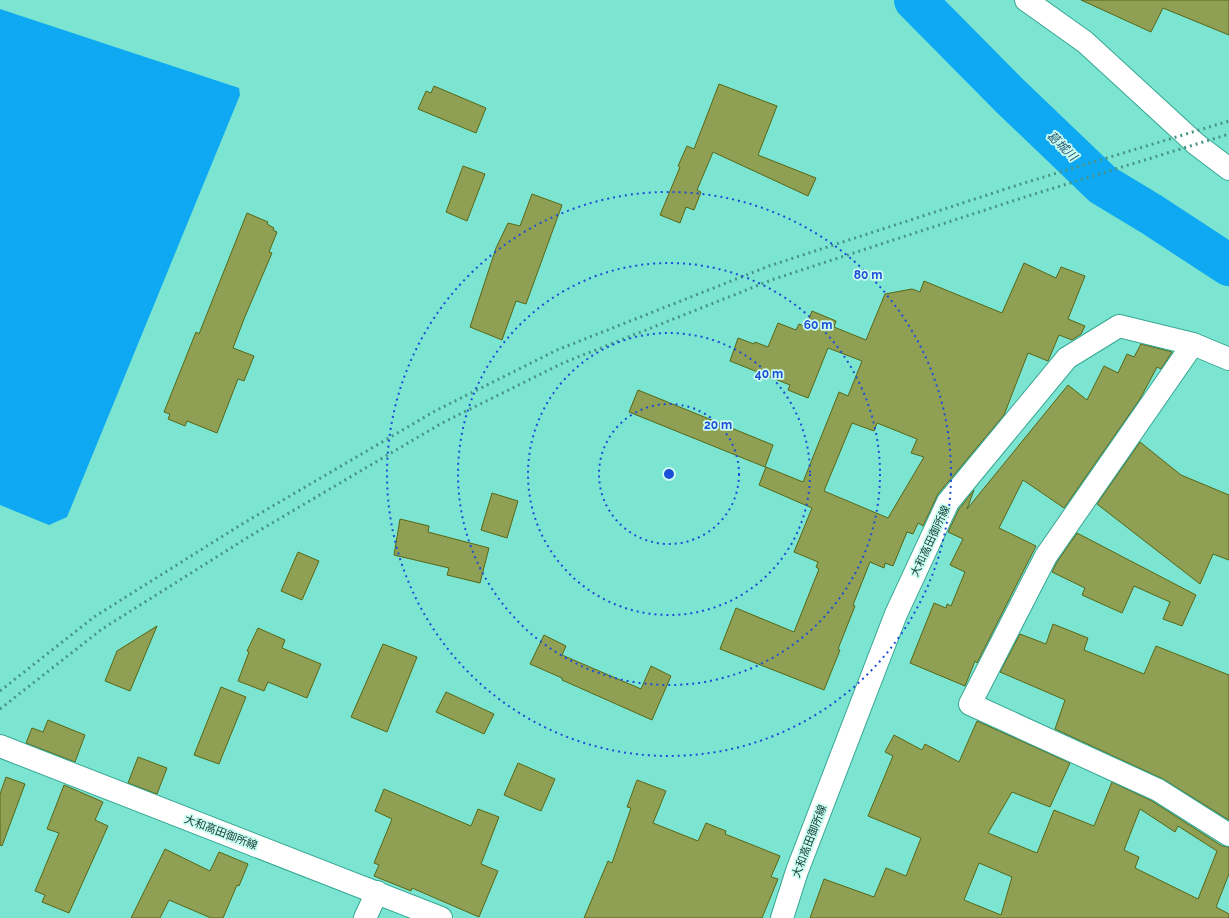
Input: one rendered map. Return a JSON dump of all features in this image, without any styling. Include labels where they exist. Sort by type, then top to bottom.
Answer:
[{"type":"main road","points":[[1026,0],[1085,42],[1196,144],[1229,169]]},
{"type":"main road","name":"大和高田御所線","points":[[782,918],[797,871],[896,614],[948,502],[1067,358],[1119,326],[1193,344],[1229,360]]},
{"type":"main road","points":[[1193,344],[1046,556],[970,704],[1158,790],[1229,835]]},
{"type":"main road","name":"大和高田御所線","points":[[0,746],[441,918]]},
{"type":"main road","points":[[365,918],[377,892]]},
{"type":"water","points":[[0,9],[239,88],[240,95],[67,517],[49,525],[0,505]]},
{"type":"building","points":[[1081,0],[1229,0],[1229,35],[1163,8],[1151,32]]},
{"type":"building","points":[[719,84],[777,106],[758,155],[816,178],[808,196],[713,152],[697,190],[701,192],[694,210],[686,207],[680,223],[660,215],[687,146],[694,149]]},
{"type":"building","points":[[434,86],[486,108],[476,133],[418,109],[426,91],[431,93]]},
{"type":"building","points":[[463,166],[485,174],[467,221],[446,212]]},
{"type":"building","points":[[532,194],[562,205],[526,304],[516,301],[502,340],[470,327],[496,248],[508,223],[520,226]]},
{"type":"building","points":[[247,213],[268,222],[267,224],[274,228],[273,230],[277,232],[269,252],[272,253],[233,348],[254,356],[244,381],[238,379],[217,433],[187,421],[185,426],[168,419],[170,414],[164,412],[196,332],[199,334]]},
{"type":"building","points":[[1024,263],[1056,278],[1061,267],[1085,276],[1068,319],[1085,326],[1081,334],[1072,340],[1059,335],[1048,361],[1028,353],[1004,415],[938,494],[923,526],[918,523],[913,534],[907,532],[893,566],[885,563],[884,568],[870,562],[838,649],[840,650],[824,690],[720,649],[736,608],[794,632],[819,569],[816,567],[818,562],[794,552],[812,508],[759,485],[766,467],[803,482],[839,392],[848,396],[862,361],[828,348],[808,398],[788,390],[790,385],[730,361],[738,338],[768,347],[778,323],[796,330],[799,324],[806,327],[812,311],[836,321],[834,327],[866,340],[885,294],[912,289],[920,292],[924,281],[1002,313]],"holes":[[[852,423],[874,431],[877,423],[917,439],[911,453],[924,457],[888,518],[824,491]]]},
{"type":"building","points":[[1141,344],[1172,352],[1161,369],[1157,367],[1140,399],[1064,508],[1023,480],[999,528],[1036,546],[977,663],[975,661],[965,686],[910,663],[934,603],[946,608],[947,604],[951,606],[965,572],[950,565],[963,539],[948,532],[959,509],[974,490],[967,509],[1068,385],[1087,400],[1104,366],[1118,373],[1127,354],[1134,357]]},
{"type":"building","points":[[638,390],[773,445],[765,467],[629,412]]},
{"type":"building","points":[[1140,442],[1181,475],[1229,495],[1229,560],[1213,554],[1200,584],[1097,504]]},
{"type":"building","points":[[492,493],[518,501],[507,538],[481,530]]},
{"type":"building","points":[[400,519],[429,526],[428,532],[489,548],[480,583],[447,575],[449,568],[394,555]]},
{"type":"building","points":[[1077,533],[1196,595],[1182,626],[1163,619],[1170,602],[1134,586],[1122,613],[1082,595],[1085,588],[1052,572]]},
{"type":"building","points":[[298,552],[319,561],[302,600],[281,591]]},
{"type":"building","points":[[1053,624],[1088,638],[1084,650],[1144,674],[1156,646],[1229,675],[1229,820],[1163,779],[1055,729],[1065,700],[1000,672],[1020,634],[1046,644]]},
{"type":"building","points":[[157,626],[130,691],[105,681],[117,651]]},
{"type":"building","points":[[258,628],[285,640],[282,648],[321,664],[307,698],[268,682],[264,691],[238,681],[249,652],[247,651]]},
{"type":"building","points":[[544,635],[566,646],[562,655],[641,689],[651,666],[671,676],[652,720],[530,664]]},
{"type":"building","points":[[383,644],[417,657],[387,732],[351,717]]},
{"type":"building","points":[[221,687],[246,697],[219,764],[194,755]]},
{"type":"building","points":[[446,692],[494,714],[484,734],[436,712]]},
{"type":"building","points":[[48,720],[85,735],[75,762],[26,743],[32,728],[43,732]]},
{"type":"building","points":[[977,721],[1070,763],[1050,807],[1012,792],[988,833],[1037,853],[1054,810],[1094,826],[1112,782],[1152,801],[1222,846],[1229,847],[1229,874],[1216,907],[1229,914],[1229,918],[810,918],[824,879],[874,897],[886,868],[906,876],[921,838],[868,816],[893,756],[885,752],[894,735],[922,750],[925,744],[959,762]],"holes":[[[1140,809],[1175,832],[1178,826],[1217,851],[1198,899],[1135,868],[1139,857],[1124,850]],[[979,863],[1012,877],[1001,915],[964,900]]]},
{"type":"building","points":[[138,757],[167,768],[157,794],[128,783]]},
{"type":"building","points":[[518,763],[555,779],[541,811],[504,795]]},
{"type":"building","points":[[6,777],[25,784],[2,846],[0,845],[0,794]]},
{"type":"building","points":[[637,780],[666,791],[653,823],[698,841],[706,823],[726,831],[725,834],[780,856],[771,877],[778,879],[762,918],[584,918],[608,861],[612,863],[631,808],[627,807]]},
{"type":"building","points":[[64,785],[103,802],[95,820],[108,826],[69,913],[42,902],[45,895],[35,891],[59,833],[47,829]]},
{"type":"building","points":[[384,789],[471,826],[478,809],[499,817],[481,864],[498,871],[479,917],[412,888],[411,891],[374,876],[379,865],[374,863],[392,819],[375,811]]},
{"type":"building","points":[[165,849],[210,871],[219,852],[248,864],[223,918],[211,918],[169,900],[160,918],[131,918]]},
{"type":"waterway","name":"葛城川","points":[[915,0],[1010,96],[1103,185],[1151,214],[1229,265]]},
{"type":"railway","points":[[0,691],[94,617],[242,524],[435,411],[557,350],[769,266],[1024,183],[1229,121]]},
{"type":"railway","points":[[0,709],[102,629],[250,536],[442,423],[563,363],[774,279],[1028,196],[1229,134]]}]
